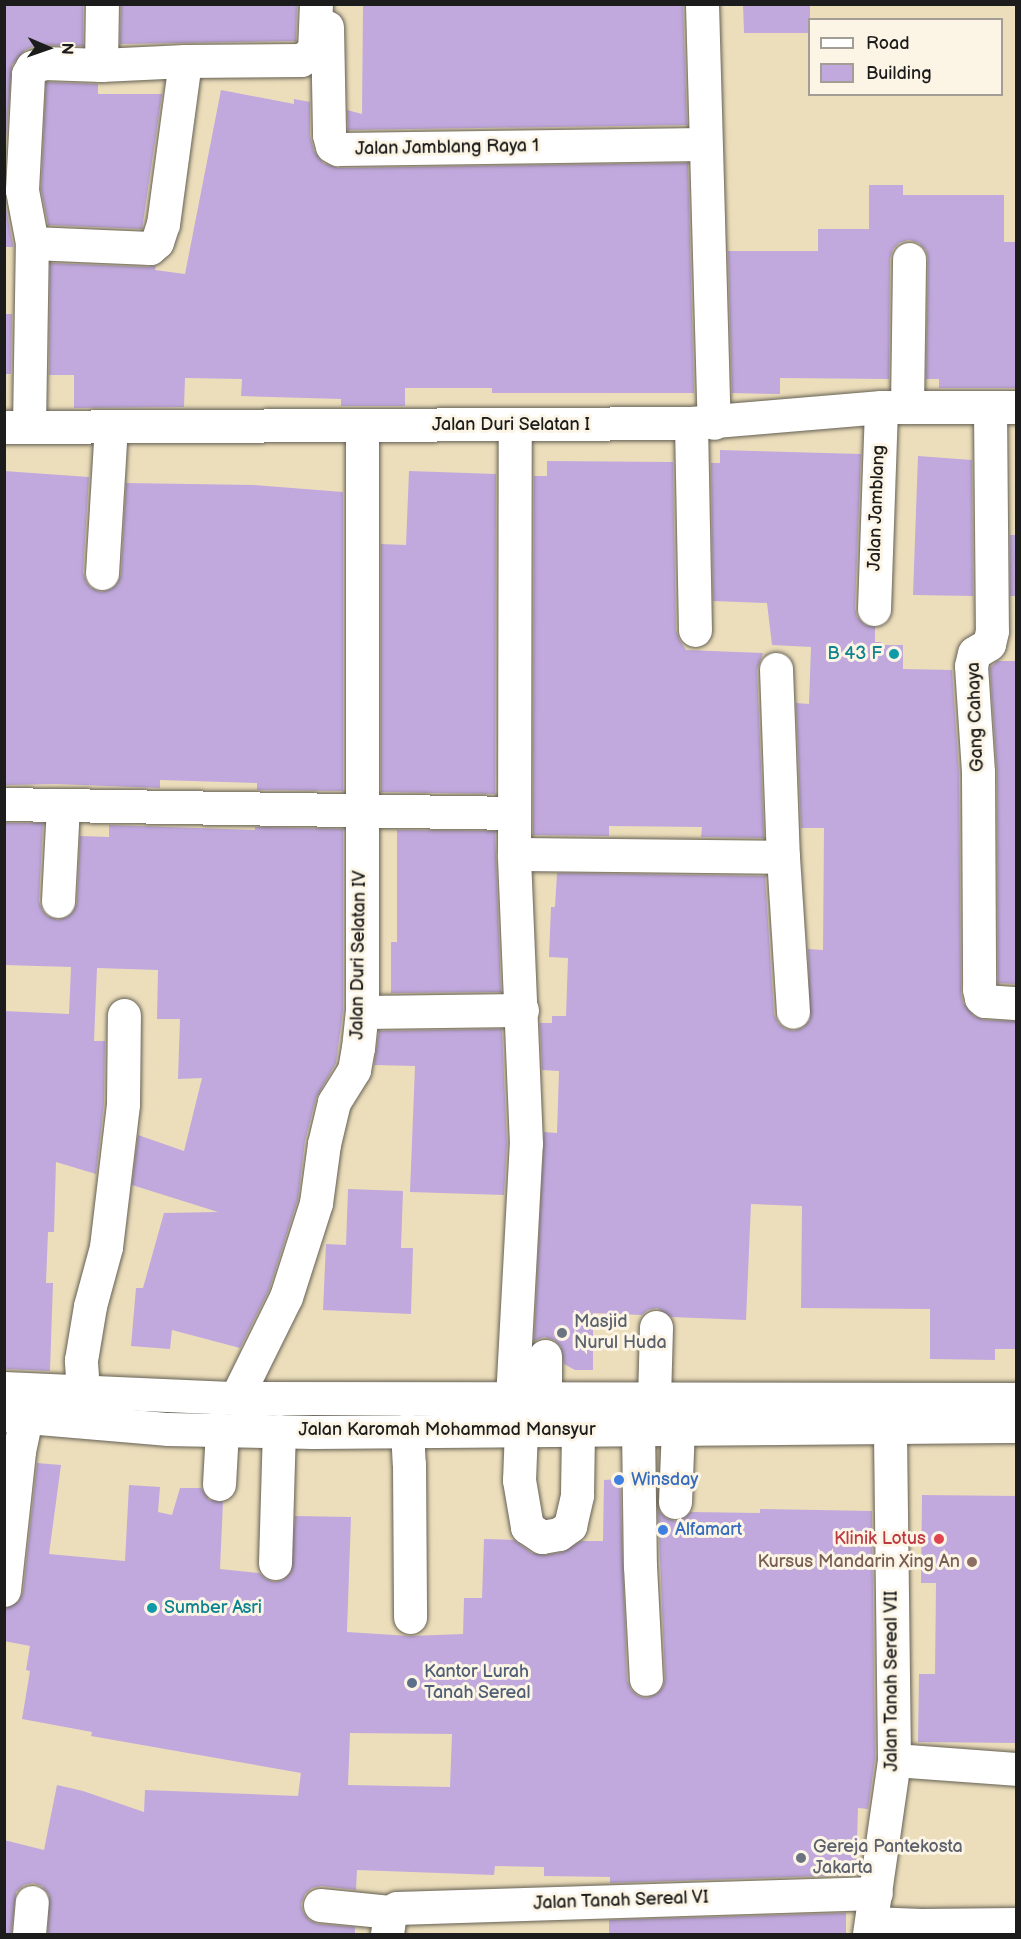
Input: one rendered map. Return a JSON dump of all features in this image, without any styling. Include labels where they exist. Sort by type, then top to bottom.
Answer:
[{"type":"street","points":[[101,65],[102,4]]},
{"type":"street","points":[[16,427],[32,243],[14,193],[28,74],[32,67],[44,63],[101,65],[185,61],[301,60],[314,51],[316,4]]},
{"type":"street","name":"Jalan Jamblang Raya 1","points":[[327,4],[328,135],[332,146],[339,150],[705,144]]},
{"type":"street","points":[[695,630],[703,423],[705,144],[702,4]]},
{"type":"street","points":[[32,243],[150,248],[157,242],[163,224],[185,61]]},
{"type":"street","name":"Jalan Jamblang","points":[[874,609],[909,259]]},
{"type":"street","name":"Jalan Duri Selatan I","points":[[16,427],[515,426],[703,423],[894,407],[1003,408]]},
{"type":"street","name":"Gang Cahaya","points":[[1003,408],[992,632],[989,644],[974,653],[971,666],[978,772],[979,989],[981,998],[985,1001],[1017,1003]]},
{"type":"street","name":"Jalan Duri Selatan IV","points":[[236,1398],[289,1287],[316,1203],[324,1144],[334,1102],[354,1070],[362,1012],[360,811],[362,425]]},
{"type":"street","points":[[102,573],[111,426]]},
{"type":"street","points":[[515,426],[514,854],[526,1143],[517,1414],[519,1480],[527,1527],[542,1537],[559,1534],[570,1526],[577,1495],[578,1429]]},
{"type":"street","points":[[776,669],[783,858],[793,1012]]},
{"type":"street","points":[[4,804],[514,813]]},
{"type":"street","points":[[58,901],[63,805]]},
{"type":"street","points":[[514,854],[783,858]]},
{"type":"street","points":[[362,1012],[522,1010]]},
{"type":"street","points":[[83,1391],[81,1353],[90,1306],[106,1247],[123,1104],[124,1015]]},
{"type":"street","points":[[646,1679],[640,1566],[656,1421],[656,1327]]},
{"type":"street","points":[[545,1356],[545,1399]]},
{"type":"street","name":"Jalan Karomah Mohammad Mansyur","points":[[4,1388],[236,1398],[406,1415],[517,1414],[578,1429],[656,1421],[890,1412]]},
{"type":"street","name":"Jalan Karomah Mohammad Mansyur","points":[[517,1414],[545,1399],[656,1421]]},
{"type":"street","points":[[890,1412],[1017,1399]]},
{"type":"street","points":[[890,1412],[1017,1426]]},
{"type":"street","name":"Jalan Tanah Sereal VII","points":[[872,1917],[894,1760],[890,1412]]},
{"type":"street","points":[[406,1415],[409,1464],[410,1617]]},
{"type":"street","name":"Jalan Karomah Mohammad Mansyur","points":[[15,1416],[168,1430],[279,1431],[406,1415]]},
{"type":"street","points":[[4,1590],[16,1474],[15,1416]]},
{"type":"street","points":[[656,1421],[665,1502]]},
{"type":"street","points":[[219,1484],[222,1430]]},
{"type":"street","points":[[275,1563],[279,1431]]},
{"type":"street","points":[[894,1760],[1017,1769]]},
{"type":"street","points":[[29,1935],[32,1902]]},
{"type":"street","name":"Jalan Tanah Sereal VI","points":[[320,1905],[388,1923],[397,1908],[872,1917],[921,1925],[1017,1924]]},
{"type":"building","points":[[4,4],[83,4],[83,46],[38,45],[25,50],[12,65],[4,165]]},
{"type":"building","points":[[121,4],[297,4],[296,41],[120,44]]},
{"type":"building","points":[[363,4],[683,4],[687,125],[348,130],[347,110],[362,114]]},
{"type":"building","points":[[743,4],[810,4],[808,33],[744,33]]},
{"type":"building","points":[[46,82],[98,84],[98,94],[162,94],[142,229],[48,225],[41,189]]},
{"type":"building","points":[[221,90],[294,104],[294,99],[310,102],[310,136],[314,151],[323,163],[338,168],[688,163],[694,393],[492,393],[492,388],[405,388],[405,406],[341,406],[341,399],[241,396],[242,379],[185,378],[184,407],[74,408],[74,375],[49,375],[50,263],[149,267],[156,265],[155,270],[185,274]]},
{"type":"building","points":[[869,185],[903,185],[903,195],[1004,195],[1004,242],[1017,242],[1016,388],[939,388],[939,379],[926,379],[928,259],[926,250],[919,243],[909,240],[899,243],[893,249],[890,259],[889,379],[780,378],[780,394],[732,393],[728,251],[818,251],[818,229],[869,229]]},
{"type":"building","points":[[4,198],[13,245],[13,247],[4,247]]},
{"type":"building","points":[[4,314],[12,314],[11,374],[4,374]]},
{"type":"building","points":[[720,450],[861,454],[855,608],[857,617],[865,625],[875,627],[875,642],[881,642],[881,645],[903,645],[903,669],[952,670],[959,773],[961,993],[963,1003],[974,1016],[984,1020],[1017,1021],[1017,1349],[995,1349],[995,1360],[930,1359],[930,1309],[801,1308],[802,1206],[751,1204],[746,1320],[671,1317],[657,1308],[648,1310],[642,1315],[593,1313],[593,1370],[575,1370],[564,1364],[561,1347],[554,1340],[544,1337],[534,1341],[544,1132],[557,1133],[559,1071],[542,1070],[540,1023],[552,1023],[552,1016],[566,1016],[568,958],[549,957],[551,907],[555,907],[557,873],[765,876],[774,1014],[778,1023],[785,1029],[794,1031],[804,1027],[810,1020],[808,949],[823,950],[824,828],[801,828],[796,703],[809,704],[811,647],[772,645],[767,603],[713,601],[711,463],[720,463]]},
{"type":"building","points":[[918,456],[972,460],[973,596],[913,595]]},
{"type":"building","points":[[547,461],[673,462],[676,630],[679,639],[686,650],[763,653],[757,670],[764,838],[701,837],[702,827],[609,826],[609,836],[533,835],[534,476],[547,476]]},
{"type":"building","points":[[4,471],[89,477],[83,572],[91,588],[101,592],[117,584],[121,575],[126,483],[253,485],[343,492],[343,791],[257,790],[257,783],[160,780],[160,788],[56,784],[4,785]]},
{"type":"building","points":[[409,471],[496,474],[495,794],[381,792],[381,544],[406,545]]},
{"type":"building","points":[[1010,535],[1017,535],[1017,596],[1010,596]]},
{"type":"building","points":[[997,661],[1017,661],[1017,984],[998,983],[997,772],[990,668]]},
{"type":"building","points":[[4,823],[43,823],[39,901],[47,916],[58,920],[73,912],[77,903],[80,836],[109,837],[109,825],[255,830],[255,827],[343,829],[343,1011],[336,1063],[316,1098],[305,1141],[298,1199],[269,1290],[240,1348],[172,1330],[170,1349],[131,1346],[136,1288],[143,1288],[164,1213],[218,1212],[132,1185],[138,1135],[184,1151],[202,1078],[178,1079],[180,1019],[157,1019],[158,970],[97,968],[94,1041],[105,1041],[104,1103],[96,1174],[56,1162],[54,1232],[48,1232],[46,1283],[53,1283],[50,1371],[4,1369],[4,1011],[69,1014],[71,967],[4,965]]},
{"type":"building","points":[[397,830],[495,831],[501,992],[391,993],[391,942],[397,942]]},
{"type":"building","points":[[502,1029],[507,1144],[504,1195],[410,1192],[415,1066],[374,1065],[379,1031]]},
{"type":"building","points":[[348,1189],[403,1191],[401,1248],[413,1248],[411,1314],[323,1310],[326,1244],[346,1245]]},
{"type":"building","points":[[37,1463],[61,1465],[49,1554],[125,1561],[129,1485],[160,1487],[158,1512],[172,1515],[180,1488],[201,1488],[209,1500],[223,1502],[220,1569],[259,1573],[274,1582],[283,1580],[291,1572],[295,1516],[351,1517],[347,1632],[410,1636],[463,1634],[464,1598],[482,1598],[484,1539],[514,1540],[532,1553],[545,1555],[563,1552],[581,1541],[603,1541],[604,1480],[620,1479],[627,1680],[631,1690],[638,1696],[646,1698],[657,1694],[663,1687],[665,1678],[658,1511],[666,1518],[675,1521],[691,1512],[760,1513],[760,1509],[872,1511],[875,1759],[868,1809],[858,1808],[856,1875],[610,1883],[610,1877],[544,1876],[544,1867],[495,1866],[494,1875],[357,1870],[356,1890],[321,1886],[312,1888],[305,1894],[301,1904],[309,1920],[318,1924],[355,1927],[355,1935],[48,1935],[49,1895],[42,1886],[33,1883],[24,1885],[16,1892],[11,1935],[4,1935],[4,1840],[44,1850],[57,1785],[83,1791],[144,1812],[145,1790],[298,1796],[301,1773],[91,1736],[92,1732],[22,1719],[30,1671],[26,1670],[30,1646],[4,1641],[4,1618],[6,1608],[19,1601],[23,1592]],"holes":[[[350,1733],[452,1734],[450,1787],[348,1785]]]},
{"type":"building","points":[[922,1495],[1017,1496],[1017,1743],[918,1742],[919,1674],[935,1674],[936,1583],[921,1583]]},
{"type":"building","points":[[846,1913],[846,1935],[609,1935],[609,1920]]},
{"type":"place","name":"B 43 F","points":[[894,654]]},
{"type":"place","name":"Masjid Nurul Huda","points":[[562,1333]]},
{"type":"place","name":"Winsday","points":[[619,1480]]},
{"type":"place","name":"Alfamart","points":[[663,1530]]},
{"type":"place","name":"Klinik Lotus","points":[[939,1539]]},
{"type":"place","name":"Kursus Mandarin Xing An","points":[[972,1562]]},
{"type":"place","name":"Sumber Asri","points":[[152,1608]]},
{"type":"place","name":"Kantor Lurah Tanah Sereal","points":[[412,1683]]},
{"type":"place","name":"Gereja Pantekosta Jakarta","points":[[801,1858]]}]
